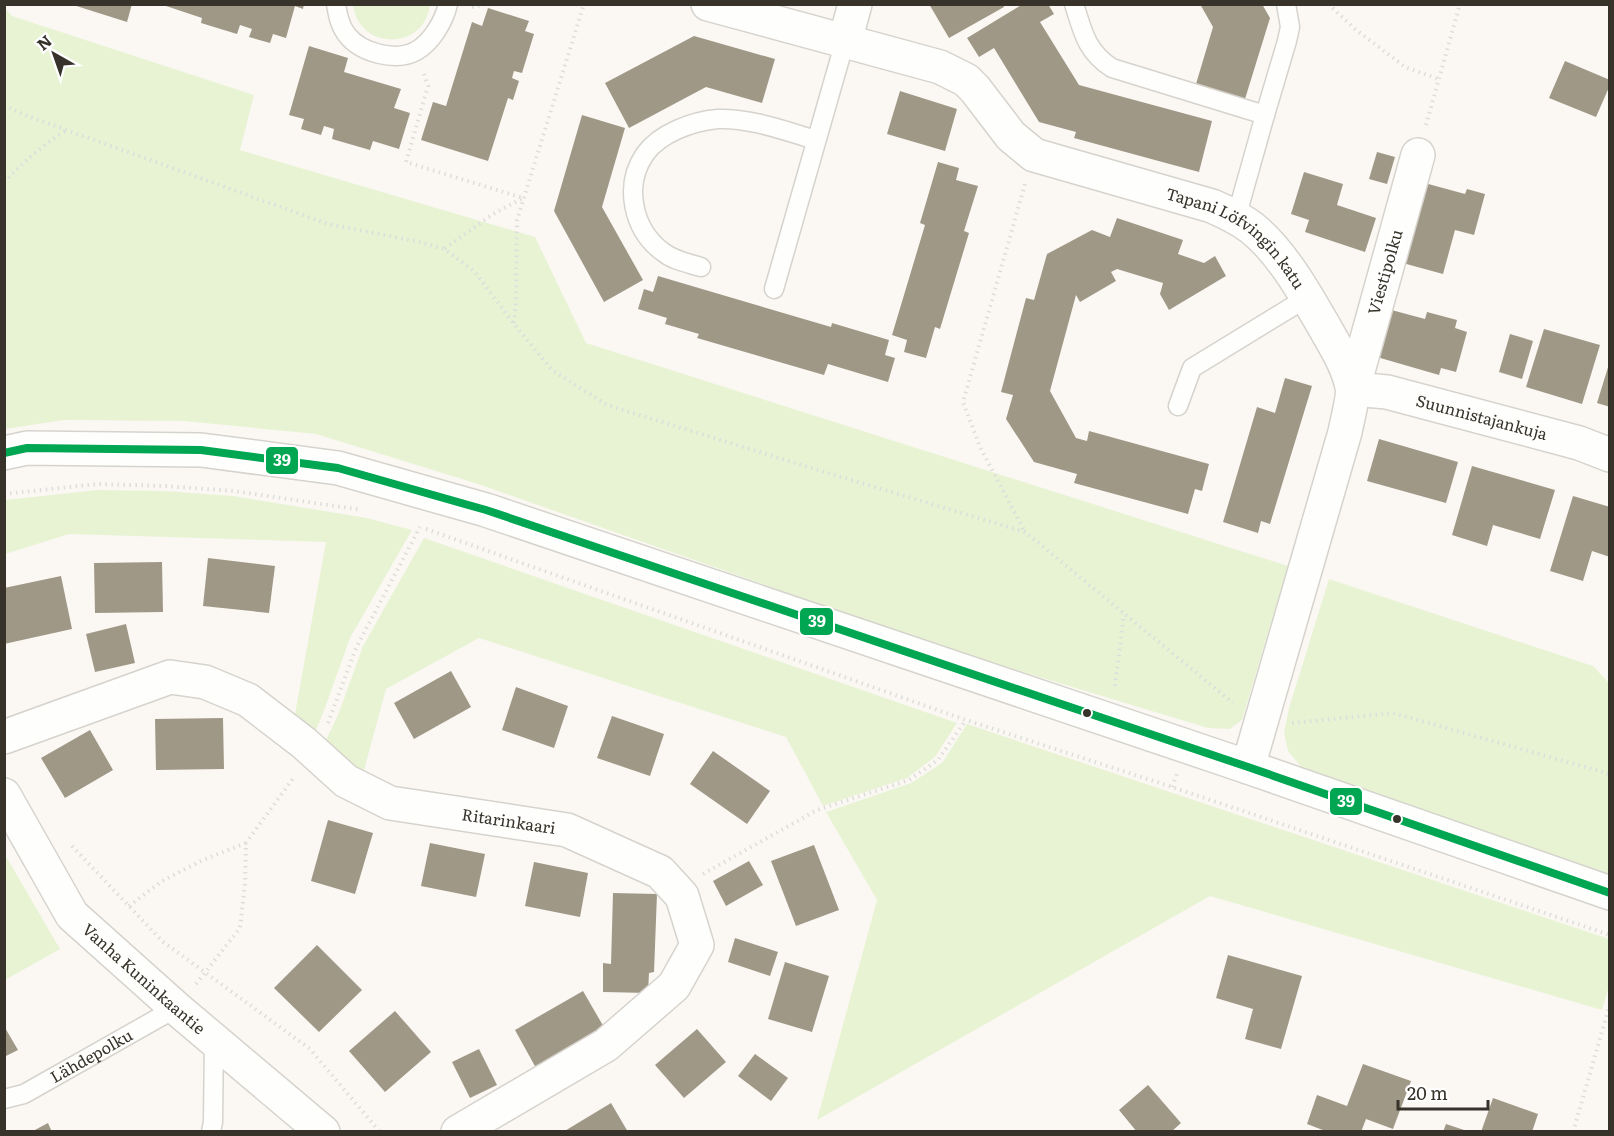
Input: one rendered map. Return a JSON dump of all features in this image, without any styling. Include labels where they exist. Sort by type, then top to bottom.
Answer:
[{"type":"street","name":"Tapani Löfvingin katu","points":[[708,4],[940,67],[966,80],[1011,136],[1034,155],[1212,206],[1236,218],[1251,228],[1275,251],[1308,297],[1342,359],[1353,389]]},
{"type":"street","points":[[845,41],[855,4]]},
{"type":"street","name":"Viestipolku","points":[[1353,389],[1418,155]]},
{"type":"street","points":[[1248,767],[1345,432],[1353,389]]},
{"type":"street","name":"Suunnistajankuja","points":[[1353,389],[1387,392],[1579,443],[1610,454]]},
{"type":"street","points":[[4,453],[27,448],[201,450],[338,468],[486,510],[1248,767],[1610,893]]},
{"type":"street","name":"Ritarinkaari","points":[[4,737],[170,677],[204,682],[248,700],[304,743],[346,781],[390,803],[567,830],[660,872],[682,896],[697,945],[674,986],[606,1046],[458,1131]]},
{"type":"street","name":"Vanha Kuninkaantie","points":[[4,795],[72,915],[176,1008],[323,1131]]},
{"type":"lane","points":[[336,4],[338,20],[354,43],[380,54],[397,56],[416,51],[442,21],[448,4]]},
{"type":"lane","points":[[1074,4],[1085,39],[1097,58],[1112,68],[1264,115]]},
{"type":"lane","points":[[1236,218],[1287,41],[1290,27],[1286,4]]},
{"type":"lane","points":[[774,289],[845,41]]},
{"type":"lane","points":[[701,267],[679,261],[664,253],[642,230],[633,200],[637,171],[645,155],[658,141],[674,131],[718,119],[753,123],[816,140]]},
{"type":"lane","points":[[1178,406],[1192,368],[1308,297]]},
{"type":"lane","name":"Lähdepolku","points":[[4,1099],[24,1094],[176,1008]]},
{"type":"lane","points":[[211,1131],[214,1039]]},
{"type":"path","points":[[513,324],[516,303],[517,220],[584,4]]},
{"type":"path","points":[[1328,4],[1355,29],[1405,67],[1439,79]]},
{"type":"path","points":[[1418,155],[1460,4]]},
{"type":"path","points":[[416,51],[428,86],[406,162],[523,198]]},
{"type":"path","points":[[4,105],[22,114],[328,224],[444,249],[474,271],[513,324],[552,370],[607,405],[1026,532]]},
{"type":"path","points":[[4,182],[35,153],[67,130]]},
{"type":"path","points":[[1034,155],[963,402],[980,447],[1026,532],[1247,714],[1284,724],[1393,713],[1610,774]]},
{"type":"path","points":[[444,249],[493,214],[523,198]]},
{"type":"path","points":[[4,494],[98,484],[165,486],[234,491],[369,512]]},
{"type":"path","points":[[410,524],[966,720],[1610,935]]},
{"type":"path","points":[[1115,686],[1124,613]]},
{"type":"path","points":[[682,896],[706,872],[817,810],[909,780],[938,760],[966,720]]},
{"type":"path","points":[[129,906],[162,881],[203,860],[246,843]]},
{"type":"path","points":[[71,846],[162,941],[310,1049],[380,1131]]},
{"type":"path","points":[[1573,1131],[1610,1004]]},
{"type":"green space","points":[[353,4],[430,5],[425,20],[416,31],[392,40],[378,37],[367,31],[358,20]]},
{"type":"green space","points":[[4,7],[12,16],[254,95],[240,150],[535,237],[586,343],[1288,566],[1242,720],[1230,729],[1208,728],[953,651],[475,483],[316,434],[184,421],[64,420],[5,429]]},
{"type":"green space","points":[[98,490],[164,491],[233,496],[367,518],[412,530],[350,638],[312,740],[293,725],[326,542],[69,534],[5,554],[5,500]]},
{"type":"green space","points":[[424,538],[957,723],[935,757],[907,778],[823,806],[786,737],[479,638],[386,689],[363,774],[323,746],[338,715],[363,646]]},
{"type":"green space","points":[[1329,579],[1593,666],[1609,683],[1609,877],[1303,769],[1288,751],[1284,733],[1289,708]]},
{"type":"green space","points":[[967,724],[1609,939],[1609,986],[1602,1010],[1210,896],[817,1120],[877,900],[826,812],[911,783],[942,763]]},
{"type":"green space","points":[[4,853],[60,949],[5,980],[4,980]]},
{"type":"building","points":[[70,4],[132,4],[127,22]]},
{"type":"building","points":[[160,4],[304,4],[303,9],[295,6],[286,38],[273,34],[270,43],[249,37],[252,29],[240,25],[237,34],[201,23],[202,18]]},
{"type":"building","points":[[929,4],[1003,4],[1004,7],[949,38]]},
{"type":"building","points":[[1023,4],[1048,4],[1054,14],[1040,22],[1079,85],[1212,121],[1199,172],[1074,138],[1076,132],[1039,122],[994,48],[979,57],[967,38]]},
{"type":"building","points":[[1200,4],[1262,4],[1270,18],[1245,99],[1196,84],[1213,27]]},
{"type":"building","points":[[488,8],[529,21],[525,31],[534,34],[522,73],[514,71],[512,78],[519,81],[513,100],[508,98],[488,161],[421,140],[433,102],[446,106],[472,22],[482,26]]},
{"type":"building","points":[[694,36],[775,59],[762,103],[706,87],[629,128],[605,83]]},
{"type":"building","points":[[309,46],[348,58],[344,72],[401,89],[394,108],[410,113],[399,149],[373,141],[370,150],[332,139],[334,129],[324,126],[321,135],[301,129],[304,119],[289,115]]},
{"type":"building","points":[[1565,61],[1610,80],[1596,117],[1549,98]]},
{"type":"building","points":[[900,91],[957,109],[945,151],[887,134]]},
{"type":"building","points":[[582,115],[625,128],[602,207],[643,280],[604,302],[554,211]]},
{"type":"building","points":[[1377,152],[1395,157],[1387,184],[1369,179]]},
{"type":"building","points":[[938,162],[959,168],[956,180],[978,186],[964,231],[969,233],[940,329],[935,327],[926,358],[904,352],[907,340],[892,335],[925,225],[920,223]]},
{"type":"building","points":[[1304,172],[1343,184],[1337,205],[1376,218],[1365,252],[1305,232],[1309,220],[1291,214]]},
{"type":"building","points":[[1421,182],[1465,194],[1467,189],[1485,194],[1474,235],[1455,230],[1443,274],[1399,262]]},
{"type":"building","points":[[1117,218],[1183,240],[1178,254],[1204,263],[1215,256],[1226,276],[1169,310],[1160,294],[1163,283],[1117,269],[1111,272],[1116,281],[1080,302],[1076,295],[1050,391],[1076,438],[1087,441],[1089,431],[1209,464],[1202,491],[1195,489],[1188,514],[1074,483],[1077,474],[1034,462],[1006,419],[1013,395],[1001,392],[1026,298],[1034,300],[1047,254],[1092,230],[1110,237]]},
{"type":"building","points":[[658,276],[831,327],[832,323],[889,340],[885,355],[895,358],[888,382],[828,364],[824,375],[697,338],[699,334],[665,324],[667,318],[638,309],[644,289],[653,292]]},
{"type":"building","points":[[1384,308],[1425,319],[1427,312],[1457,320],[1455,328],[1467,332],[1456,372],[1441,368],[1439,375],[1370,355]]},
{"type":"building","points":[[1544,329],[1600,345],[1582,404],[1526,387]]},
{"type":"building","points":[[1510,334],[1533,341],[1522,379],[1499,372]]},
{"type":"building","points":[[1610,364],[1610,407],[1597,403]]},
{"type":"building","points":[[1285,378],[1312,386],[1270,524],[1261,521],[1258,533],[1223,522],[1257,407],[1275,413]]},
{"type":"building","points":[[1379,439],[1458,462],[1446,503],[1367,481]]},
{"type":"building","points":[[1472,466],[1555,490],[1540,539],[1493,525],[1487,546],[1452,535]]},
{"type":"building","points":[[1573,496],[1610,507],[1610,557],[1592,551],[1583,581],[1550,571]]},
{"type":"building","points":[[208,558],[275,566],[269,613],[203,606]]},
{"type":"building","points":[[162,562],[163,612],[95,613],[94,563]]},
{"type":"building","points":[[61,576],[72,629],[4,644],[4,588]]},
{"type":"building","points":[[126,624],[135,663],[95,672],[86,634]]},
{"type":"building","points":[[451,671],[471,707],[414,739],[394,703]]},
{"type":"building","points":[[516,687],[568,706],[554,748],[502,730]]},
{"type":"building","points":[[612,716],[664,734],[650,776],[597,758]]},
{"type":"building","points":[[223,718],[224,769],[156,770],[155,719]]},
{"type":"building","points":[[90,730],[113,770],[65,798],[41,758]]},
{"type":"building","points":[[713,751],[770,791],[747,824],[690,784]]},
{"type":"building","points":[[328,820],[373,833],[355,894],[311,881]]},
{"type":"building","points":[[430,843],[485,854],[476,897],[421,886]]},
{"type":"building","points":[[814,845],[839,910],[796,926],[771,861]]},
{"type":"building","points":[[749,861],[763,885],[726,906],[713,881]]},
{"type":"building","points":[[534,862],[588,873],[580,917],[525,906]]},
{"type":"building","points":[[613,893],[657,894],[654,972],[649,973],[648,993],[603,992],[603,963],[611,964]]},
{"type":"building","points":[[735,938],[778,952],[770,976],[728,962]]},
{"type":"building","points":[[317,945],[362,990],[319,1032],[274,988]]},
{"type":"building","points":[[1228,955],[1302,976],[1281,1049],[1245,1039],[1253,1009],[1216,998]]},
{"type":"building","points":[[785,962],[829,976],[812,1032],[768,1019]]},
{"type":"building","points":[[583,991],[605,1029],[536,1068],[515,1030]]},
{"type":"building","points":[[395,1011],[431,1052],[385,1092],[349,1051]]},
{"type":"building","points":[[4,1026],[18,1050],[4,1057]]},
{"type":"building","points":[[697,1029],[726,1062],[684,1098],[655,1065]]},
{"type":"building","points":[[479,1049],[497,1085],[470,1098],[452,1062]]},
{"type":"building","points":[[755,1054],[788,1078],[771,1101],[738,1076]]},
{"type":"building","points":[[1363,1064],[1411,1081],[1393,1129],[1366,1119],[1361,1132],[1328,1132],[1307,1124],[1317,1095],[1347,1106]]},
{"type":"building","points":[[1148,1085],[1181,1123],[1171,1132],[1137,1132],[1119,1110]]},
{"type":"building","points":[[1493,1098],[1538,1114],[1532,1132],[1481,1132]]},
{"type":"building","points":[[611,1103],[628,1132],[563,1132]]},
{"type":"building","points":[[48,1123],[52,1132],[31,1132]]},
{"type":"building","points":[[1446,1124],[1467,1131],[1467,1132],[1443,1132]]},
{"type":"transit line","name":"39","points":[[4,453],[27,448],[201,450],[338,468],[486,510],[1248,767],[1610,893]]}]
